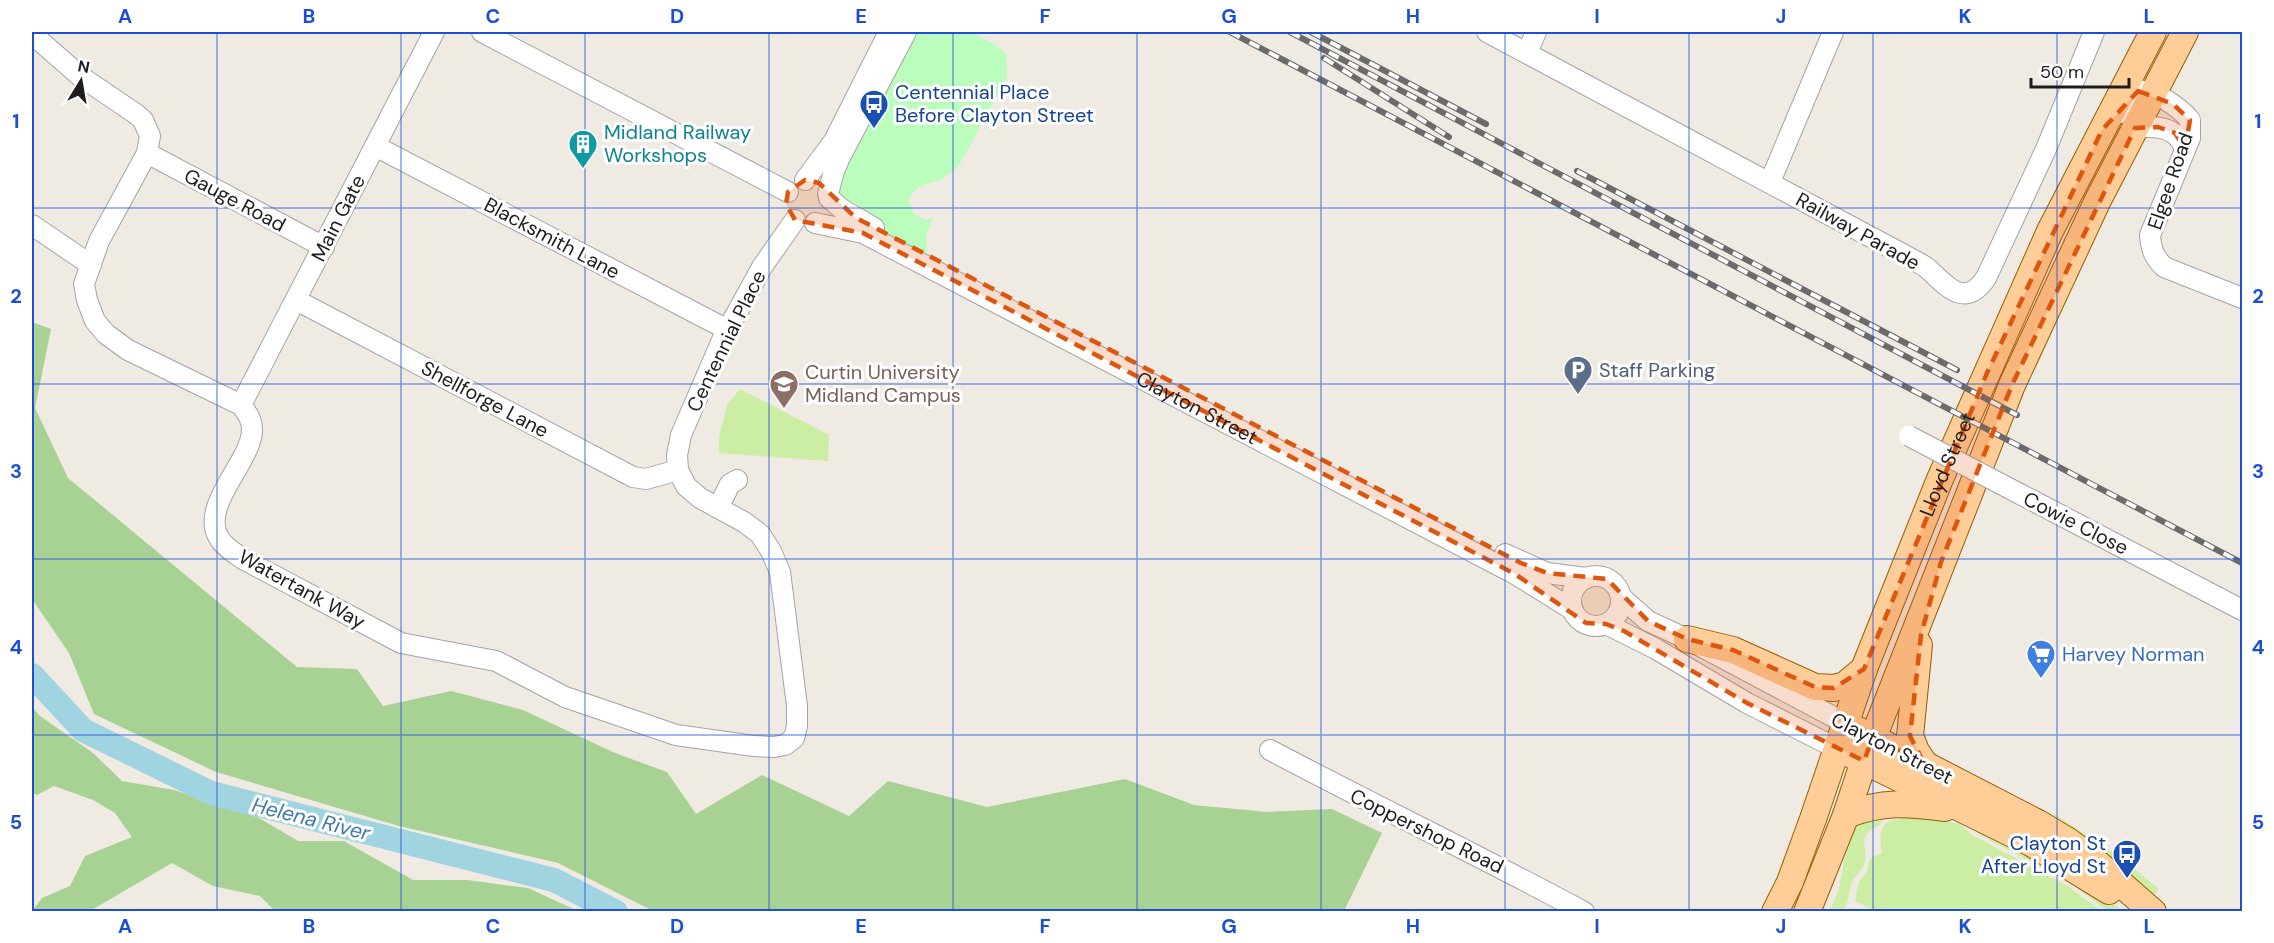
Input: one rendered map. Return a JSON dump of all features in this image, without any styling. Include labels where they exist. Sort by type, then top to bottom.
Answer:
[{"type":"main road","name":"Lloyd Street","points":[[1775,912],[1794,871],[1864,669],[1940,479],[2050,231],[2153,32]]},
{"type":"main road","name":"Lloyd Street","points":[[1807,912],[1846,816],[1864,761],[1941,562],[2012,385],[2097,202],[2153,94],[2180,33]]},
{"type":"main road","points":[[1924,763],[1912,745],[1910,726],[1921,635],[1941,562]]},
{"type":"main road","points":[[1687,639],[1732,650],[1815,687],[1834,688],[1845,685],[1864,669]]},
{"type":"main road","name":"Clayton Street","points":[[1845,723],[2038,823],[2068,841],[2096,862],[2153,912]]},
{"type":"main road","name":"Clayton Street","points":[[1836,748],[2054,856],[2104,886],[2134,912]]},
{"type":"main road","points":[[1846,816],[1884,804],[1963,810]]},
{"type":"street","name":"Main Gate","points":[[241,405],[434,32]]},
{"type":"street","points":[[482,32],[788,192]]},
{"type":"street","points":[[805,180],[834,141],[889,32]]},
{"type":"street","points":[[829,196],[819,183],[805,180],[798,182],[788,192],[787,210],[801,224],[815,223],[825,216],[830,204],[829,196],[834,171],[840,157],[906,32]]},
{"type":"street","name":"Railway Parade","points":[[1487,32],[1910,258],[1926,268],[1948,288],[1963,293],[1973,291],[1986,278],[2046,149],[2094,32]]},
{"type":"street","points":[[1527,53],[1536,32]]},
{"type":"street","points":[[1770,182],[1833,32]]},
{"type":"street","points":[[32,34],[80,76],[143,120],[150,136],[147,153],[99,241],[84,284],[95,321],[106,334],[128,350],[241,405]]},
{"type":"street","points":[[2102,130],[2121,113],[2138,91],[2153,94]]},
{"type":"street","name":"Elgee Road","points":[[2153,94],[2173,104],[2190,120],[2190,138],[2150,236],[2151,249],[2164,267],[2242,298]]},
{"type":"street","points":[[2135,128],[2158,127],[2175,133],[2181,139],[2185,149]]},
{"type":"street","name":"Blacksmith Lane","points":[[375,146],[728,330]]},
{"type":"street","name":"Gauge Road","points":[[147,153],[324,247]]},
{"type":"street","name":"Clayton Street","points":[[829,196],[843,210],[856,218],[1521,563],[1547,573],[1586,578]]},
{"type":"street","name":"Centennial Place","points":[[678,470],[677,455],[681,435],[728,330],[762,267],[795,220]]},
{"type":"street","name":"Clayton Street","points":[[815,223],[863,233],[1515,574],[1573,610]]},
{"type":"street","points":[[32,225],[91,265]]},
{"type":"street","name":"Shellforge Lane","points":[[296,300],[633,477],[646,479],[678,470]]},
{"type":"street","name":"Watertank Way","points":[[241,405],[250,418],[252,431],[248,445],[218,506],[215,522],[218,536],[227,547],[243,559],[400,643],[496,661],[566,698],[676,735],[774,747],[785,745],[794,738],[797,726],[797,706],[780,572],[771,551],[760,534],[718,507]]},
{"type":"street","name":"Cowie Close","points":[[1910,436],[2242,610]]},
{"type":"street","points":[[678,470],[686,486],[700,498],[718,507],[729,484],[737,480]]},
{"type":"street","points":[[1600,576],[1606,579],[1617,588],[1622,598],[1617,614],[1606,624],[1586,624],[1573,610],[1571,603],[1575,588],[1586,578],[1600,576]]},
{"type":"street","name":"Clayton Street","points":[[1622,598],[1648,621],[1687,639],[1845,723]]},
{"type":"street","name":"Clayton Street","points":[[1606,624],[1647,644],[1747,703],[1836,748]]},
{"type":"street","name":"Coppershop Road","points":[[1270,750],[1357,797],[1465,848],[1584,912]]},
{"type":"highlighted area","points":[[2138,91],[2173,104],[2190,120],[2185,149],[2175,133],[2158,127],[2135,128],[2012,385],[1941,562],[1921,635],[1910,736],[1924,763],[1873,737],[1864,761],[1747,703],[1624,631],[1606,624],[1586,623],[1515,574],[863,233],[795,220],[786,204],[788,192],[805,180],[819,183],[856,218],[1521,563],[1547,573],[1607,579],[1648,621],[1687,639],[1733,650],[1815,687],[1834,688],[1864,669],[1987,373],[2102,130]]},
{"type":"green space","points":[[906,32],[969,32],[993,43],[1006,54],[1007,77],[958,167],[942,179],[918,187],[911,195],[909,201],[917,216],[927,220],[933,217],[926,235],[927,255],[843,210],[832,182]]},
{"type":"green space","points":[[32,322],[51,329],[35,408],[68,478],[297,667],[357,669],[383,706],[451,691],[523,710],[615,753],[667,772],[696,814],[762,775],[849,816],[888,781],[987,807],[1125,779],[1194,805],[1267,812],[1332,809],[1382,833],[1344,911],[653,911],[558,863],[399,826],[216,772],[94,714],[69,653],[32,599]]},
{"type":"green space","points":[[740,389],[829,435],[828,461],[719,453],[719,437],[727,405]]},
{"type":"green space","points":[[32,707],[40,716],[93,753],[122,781],[174,790],[259,818],[298,841],[344,841],[413,880],[467,880],[528,888],[578,911],[275,911],[260,896],[213,886],[172,863],[90,911],[32,911],[42,898],[70,886],[85,856],[132,837],[115,813],[93,800],[54,786],[37,795],[32,793]]},
{"type":"green space","points":[[1877,811],[1882,819],[1880,825],[1865,838],[1864,865],[1853,880],[1847,904],[1842,911],[1829,912],[1839,889],[1854,827],[1861,817]]},
{"type":"green space","points":[[2054,814],[2116,854],[2159,889],[2158,891],[2146,896],[2053,819]]},
{"type":"green space","points":[[1915,816],[1960,824],[1972,835],[2066,885],[2101,911],[1876,912],[1855,901],[1859,882],[1867,871],[1869,862],[1872,857],[1882,853],[1882,828],[1891,821]]},
{"type":"green space","points":[[1968,824],[2085,884],[2123,911],[2107,911],[2071,883],[1980,835]]},
{"type":"waterway","name":"Helena River","points":[[32,675],[83,730],[211,793],[554,880],[616,912]]},
{"type":"railway","points":[[1230,32],[2242,563]]},
{"type":"railway","points":[[1290,32],[2017,415]]},
{"type":"railway","points":[[1311,32],[1486,124]]},
{"type":"railway","points":[[1324,58],[1449,137]]},
{"type":"railway","points":[[1577,171],[1957,370]]},
{"type":"place","name":"Centennial Place Before Clayton Street","points":[[874,130]]},
{"type":"place","name":"Midland Railway Workshops","points":[[583,170]]},
{"type":"place","name":"Staff Parking","points":[[1578,396]]},
{"type":"place","name":"Curtin University Midland Campus","points":[[784,410]]},
{"type":"place","name":"Harvey Norman","points":[[2041,680]]},
{"type":"place","name":"Clayton St After Lloyd St","points":[[2127,880]]}]
